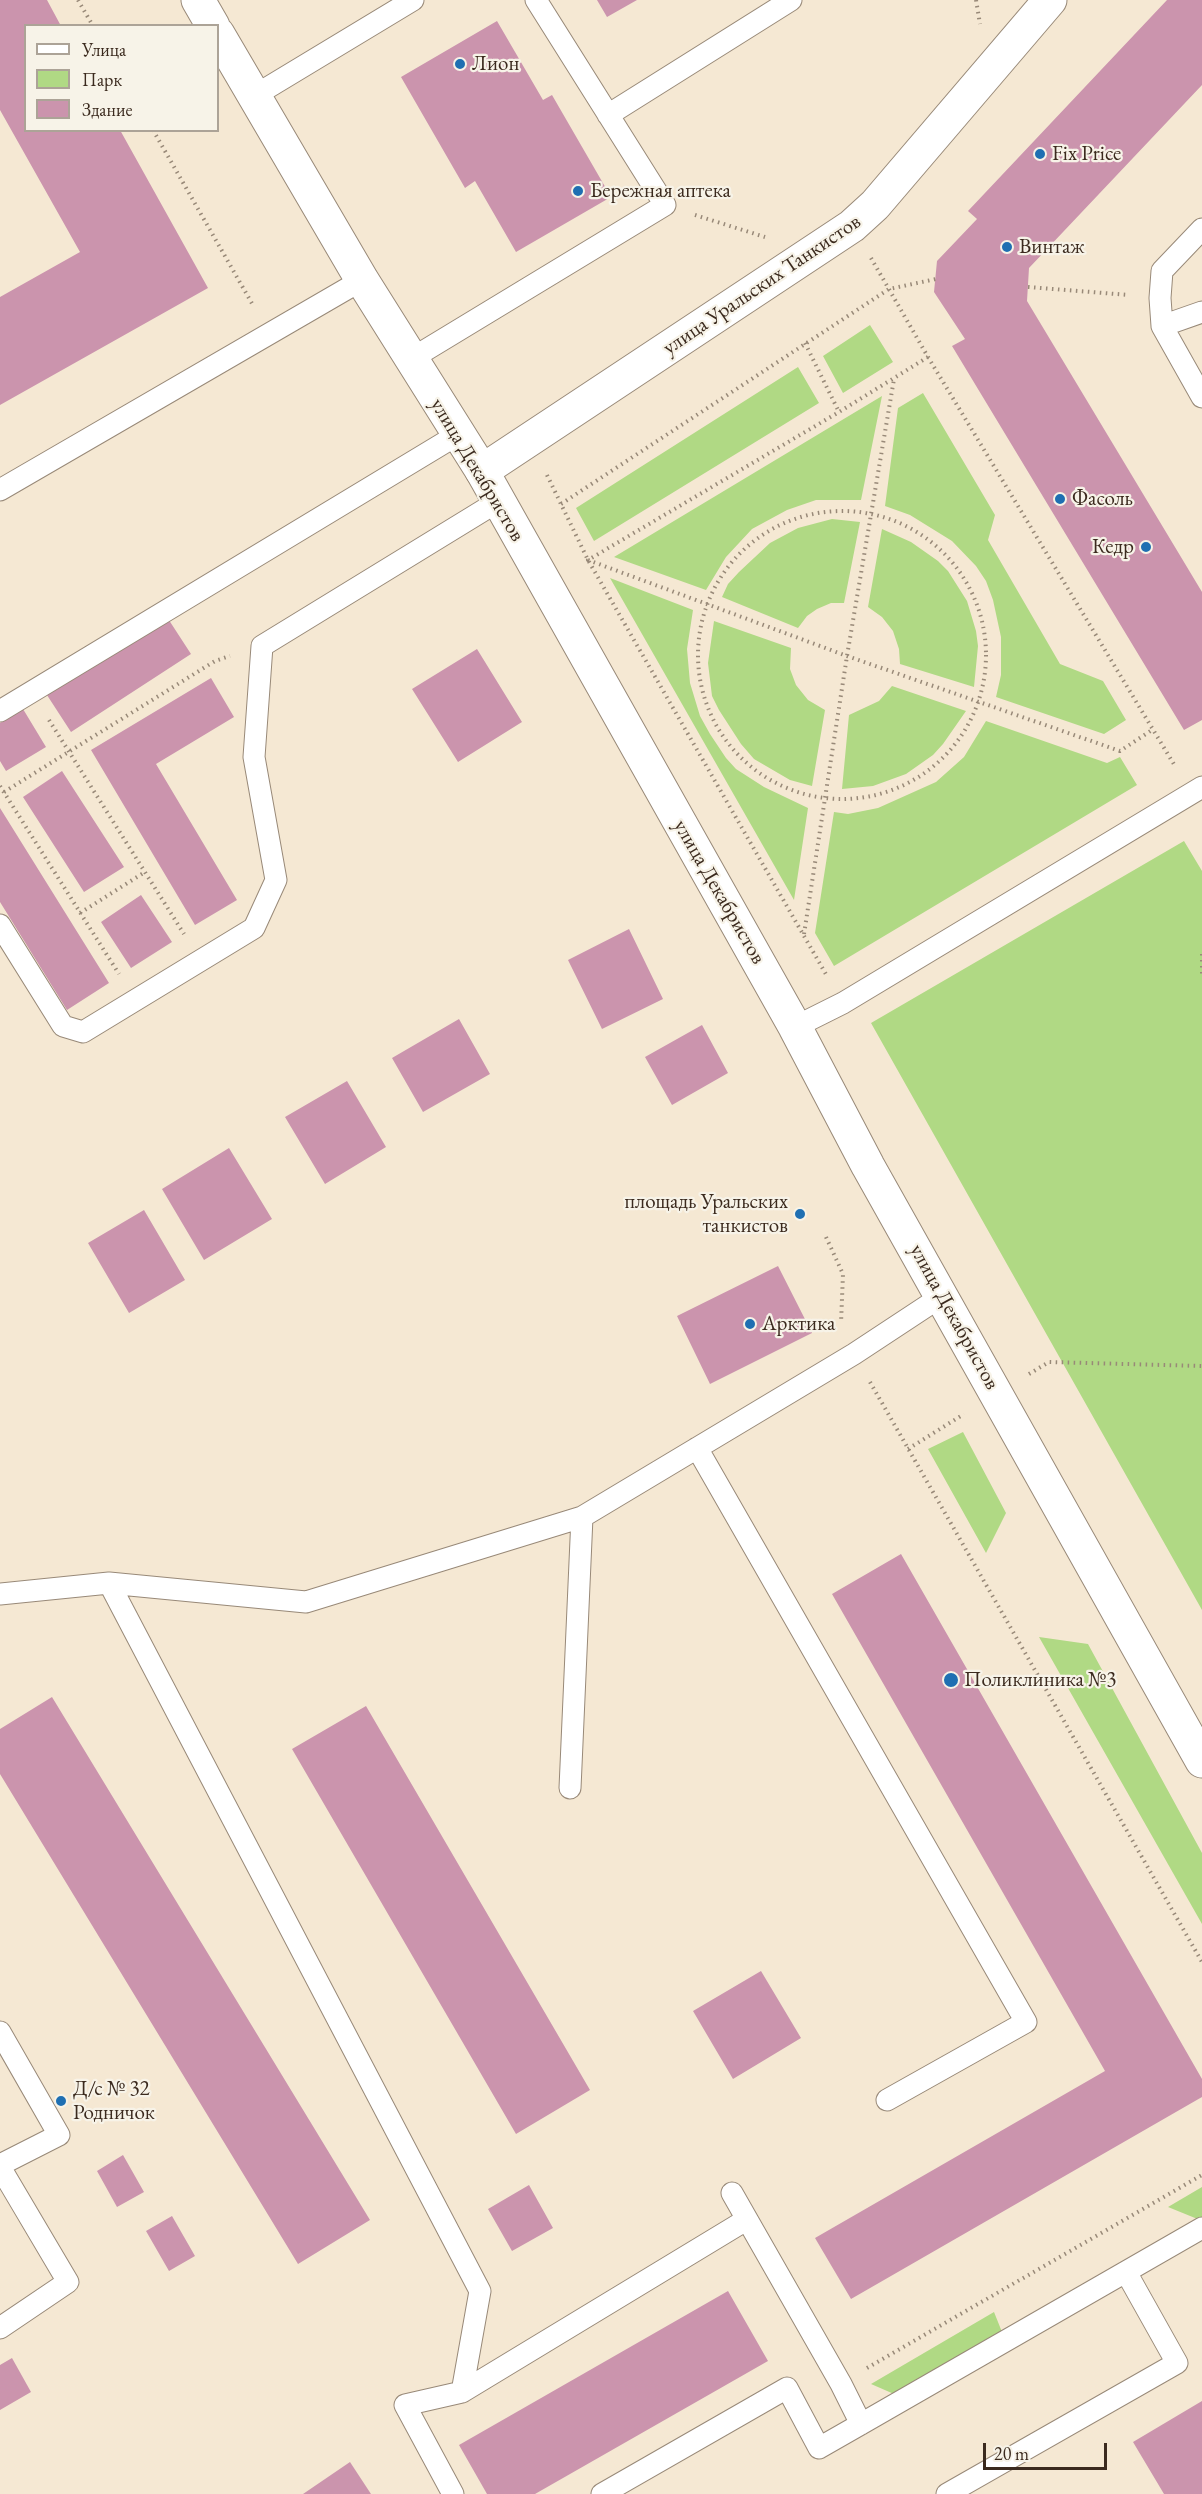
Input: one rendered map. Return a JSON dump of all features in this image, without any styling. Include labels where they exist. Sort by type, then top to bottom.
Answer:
[{"type":"street","points":[[198,0],[212,24]]},
{"type":"street","name":"улица Уральских Танкистов","points":[[482,471],[852,226],[875,205],[1050,0]]},
{"type":"street","name":"улица Декабристов","points":[[219,36],[362,280],[482,471],[795,1027],[868,1166],[1202,1761]]},
{"type":"lane","points":[[254,96],[413,0]]},
{"type":"lane","points":[[411,360],[665,205],[536,0]]},
{"type":"lane","points":[[609,115],[791,0]]},
{"type":"lane","points":[[1202,229],[1162,271],[1160,298],[1162,326],[1202,397]]},
{"type":"lane","points":[[0,490],[362,280]]},
{"type":"lane","points":[[1162,326],[1202,312]]},
{"type":"lane","points":[[0,711],[458,435]]},
{"type":"lane","points":[[0,925],[63,1026],[83,1032],[254,928],[276,880],[254,757],[262,646],[497,501]]},
{"type":"lane","points":[[795,1027],[843,1003],[1197,790]]},
{"type":"lane","points":[[0,1594],[109,1583],[306,1602],[582,1517],[854,1354],[942,1296]]},
{"type":"lane","points":[[697,1448],[1026,2022],[887,2100]]},
{"type":"lane","points":[[570,1788],[582,1517]]},
{"type":"lane","points":[[109,1583],[480,2291],[462,2392]]},
{"type":"lane","points":[[0,2032],[59,2135],[0,2166],[68,2282],[0,2328]]},
{"type":"lane","points":[[732,2193],[841,2384],[861,2424]]},
{"type":"lane","points":[[453,2494],[405,2405],[462,2392],[746,2220]]},
{"type":"lane","points":[[602,2494],[787,2388],[819,2448],[1202,2228]]},
{"type":"lane","points":[[947,2494],[1177,2363],[1126,2272]]},
{"type":"path","points":[[78,0],[92,24]]},
{"type":"path","points":[[154,132],[270,334]]},
{"type":"path","points":[[665,205],[753,234],[816,250]]},
{"type":"path","points":[[852,226],[1152,730],[1197,790]]},
{"type":"path","points":[[561,504],[889,289],[936,279]]},
{"type":"path","points":[[1028,287],[1160,298]]},
{"type":"path","points":[[805,343],[839,412]]},
{"type":"path","points":[[588,560],[928,357]]},
{"type":"path","points":[[804,934],[847,656],[894,379]]},
{"type":"path","points":[[529,441],[588,560],[843,1003]]},
{"type":"path","points":[[839,510],[871,513],[904,524],[923,535],[949,557],[968,584],[977,604],[985,636],[986,670],[970,723],[958,742],[934,766],[916,779],[874,795],[852,799],[826,798],[795,792],[764,777],[737,754],[717,726],[703,694],[698,659],[699,636],[708,604],[718,582],[738,555],[774,528],[816,513],[839,510]]},
{"type":"path","points":[[588,560],[847,656],[1120,751],[1152,730]]},
{"type":"path","points":[[4,792],[215,661],[262,646]]},
{"type":"path","points":[[32,692],[200,960]]},
{"type":"path","points":[[0,786],[135,1000]]},
{"type":"path","points":[[80,913],[145,872]]},
{"type":"path","points":[[1202,954],[1202,976]]},
{"type":"path","points":[[826,1237],[843,1274],[840,1334],[854,1354],[1202,1962]]},
{"type":"path","points":[[1049,1362],[1202,1366]]},
{"type":"path","points":[[841,2384],[1202,2175]]},
{"type":"green space","points":[[870,325],[893,362],[843,393],[823,356]]},
{"type":"green space","points":[[798,367],[819,403],[594,541],[576,508]]},
{"type":"green space","points":[[923,393],[995,515],[988,540],[1060,664],[1103,681],[1126,720],[1104,734],[996,697],[1001,675],[1001,637],[993,600],[986,581],[976,566],[952,541],[910,515],[885,506],[898,408]]},
{"type":"green space","points":[[882,396],[861,500],[816,500],[787,510],[752,529],[726,557],[706,590],[614,557]]},
{"type":"green space","points":[[832,519],[860,522],[844,603],[831,603],[817,609],[807,616],[798,628],[722,597],[728,584],[770,543],[798,528]]},
{"type":"green space","points":[[882,529],[911,542],[938,561],[948,571],[967,601],[978,646],[974,687],[900,664],[899,649],[893,631],[882,617],[868,607]]},
{"type":"green space","points":[[610,578],[693,610],[687,649],[690,683],[700,716],[710,734],[736,769],[764,787],[808,808],[794,900]]},
{"type":"green space","points":[[714,621],[791,648],[790,669],[796,685],[808,700],[825,710],[812,786],[790,780],[754,759],[741,744],[719,710],[712,696],[708,663]]},
{"type":"green space","points":[[892,686],[966,711],[933,755],[906,774],[873,786],[842,789],[849,715],[879,701]]},
{"type":"green space","points":[[986,721],[1107,763],[1120,757],[1137,785],[834,966],[815,933],[834,812],[848,814],[878,808],[936,782],[964,757]]},
{"type":"green space","points":[[1184,841],[1202,871],[1202,1610],[871,1023]]},
{"type":"green space","points":[[963,1432],[1006,1513],[986,1553],[928,1449]]},
{"type":"green space","points":[[1039,1637],[1088,1644],[1202,1853],[1202,1924]]},
{"type":"green space","points":[[1202,2187],[1202,2219],[1168,2207]]},
{"type":"green space","points":[[994,2312],[1002,2332],[894,2394],[871,2384]]},
{"type":"building","points":[[0,0],[47,0],[60,24],[24,24],[24,132],[121,132],[208,288],[0,405],[0,297],[80,252],[0,110]]},
{"type":"building","points":[[597,0],[637,0],[607,17]]},
{"type":"building","points":[[1167,0],[1202,0],[1202,85],[1029,268],[1027,301],[1202,592],[1202,720],[1184,730],[952,346],[965,339],[934,292],[937,261],[977,219],[968,211]]},
{"type":"building","points":[[497,21],[543,100],[552,95],[611,197],[516,252],[475,181],[465,188],[401,77]]},
{"type":"building","points":[[165,614],[191,654],[71,732],[45,692]]},
{"type":"building","points":[[477,649],[522,722],[458,762],[412,689]]},
{"type":"building","points":[[211,678],[234,717],[156,764],[237,900],[195,925],[91,750]]},
{"type":"building","points":[[23,709],[46,747],[6,771],[0,761],[0,723]]},
{"type":"building","points":[[62,771],[124,867],[84,892],[23,797]]},
{"type":"building","points":[[0,808],[109,983],[67,1010],[0,902]]},
{"type":"building","points":[[141,895],[172,942],[131,968],[101,922]]},
{"type":"building","points":[[629,929],[663,999],[602,1029],[568,960]]},
{"type":"building","points":[[459,1019],[490,1074],[423,1112],[392,1058]]},
{"type":"building","points":[[702,1025],[728,1073],[672,1105],[645,1057]]},
{"type":"building","points":[[347,1081],[386,1147],[325,1184],[285,1117]]},
{"type":"building","points":[[229,1148],[272,1219],[204,1260],[162,1189]]},
{"type":"building","points":[[144,1210],[185,1280],[129,1313],[88,1243]]},
{"type":"building","points":[[778,1266],[812,1333],[710,1384],[677,1316]]},
{"type":"building","points":[[901,1554],[1202,2079],[1202,2097],[851,2299],[815,2238],[1105,2071],[832,1594]]},
{"type":"building","points":[[52,1697],[370,2220],[298,2264],[0,1774],[0,1729]]},
{"type":"building","points":[[366,1706],[590,2090],[516,2134],[292,1749]]},
{"type":"building","points":[[761,1971],[801,2038],[733,2079],[693,2011]]},
{"type":"building","points":[[123,2155],[144,2192],[117,2207],[97,2171]]},
{"type":"building","points":[[529,2185],[553,2228],[512,2251],[488,2209]]},
{"type":"building","points":[[172,2216],[195,2256],[169,2271],[146,2231]]},
{"type":"building","points":[[728,2291],[768,2361],[535,2494],[487,2494],[459,2445]]},
{"type":"building","points":[[12,2358],[31,2392],[0,2410],[0,2365]]},
{"type":"building","points":[[1202,2401],[1202,2494],[1164,2494],[1133,2442]]},
{"type":"building","points":[[350,2462],[371,2494],[303,2494]]},
{"type":"place","name":"Лион","points":[[460,64]]},
{"type":"place","name":"Fix Price","points":[[1040,154]]},
{"type":"place","name":"Бережная аптека","points":[[578,191]]},
{"type":"place","name":"Винтаж","points":[[1007,247]]},
{"type":"place","name":"Фасоль","points":[[1060,499]]},
{"type":"place","name":"Кедр","points":[[1146,547]]},
{"type":"place","name":"площадь Уральских танкистов","points":[[800,1214]]},
{"type":"place","name":"Арктика","points":[[750,1324]]},
{"type":"place","name":"Поликлиника №3","points":[[951,1680]]},
{"type":"place","name":"Д/с № 32 Родничок","points":[[61,2101]]}]
